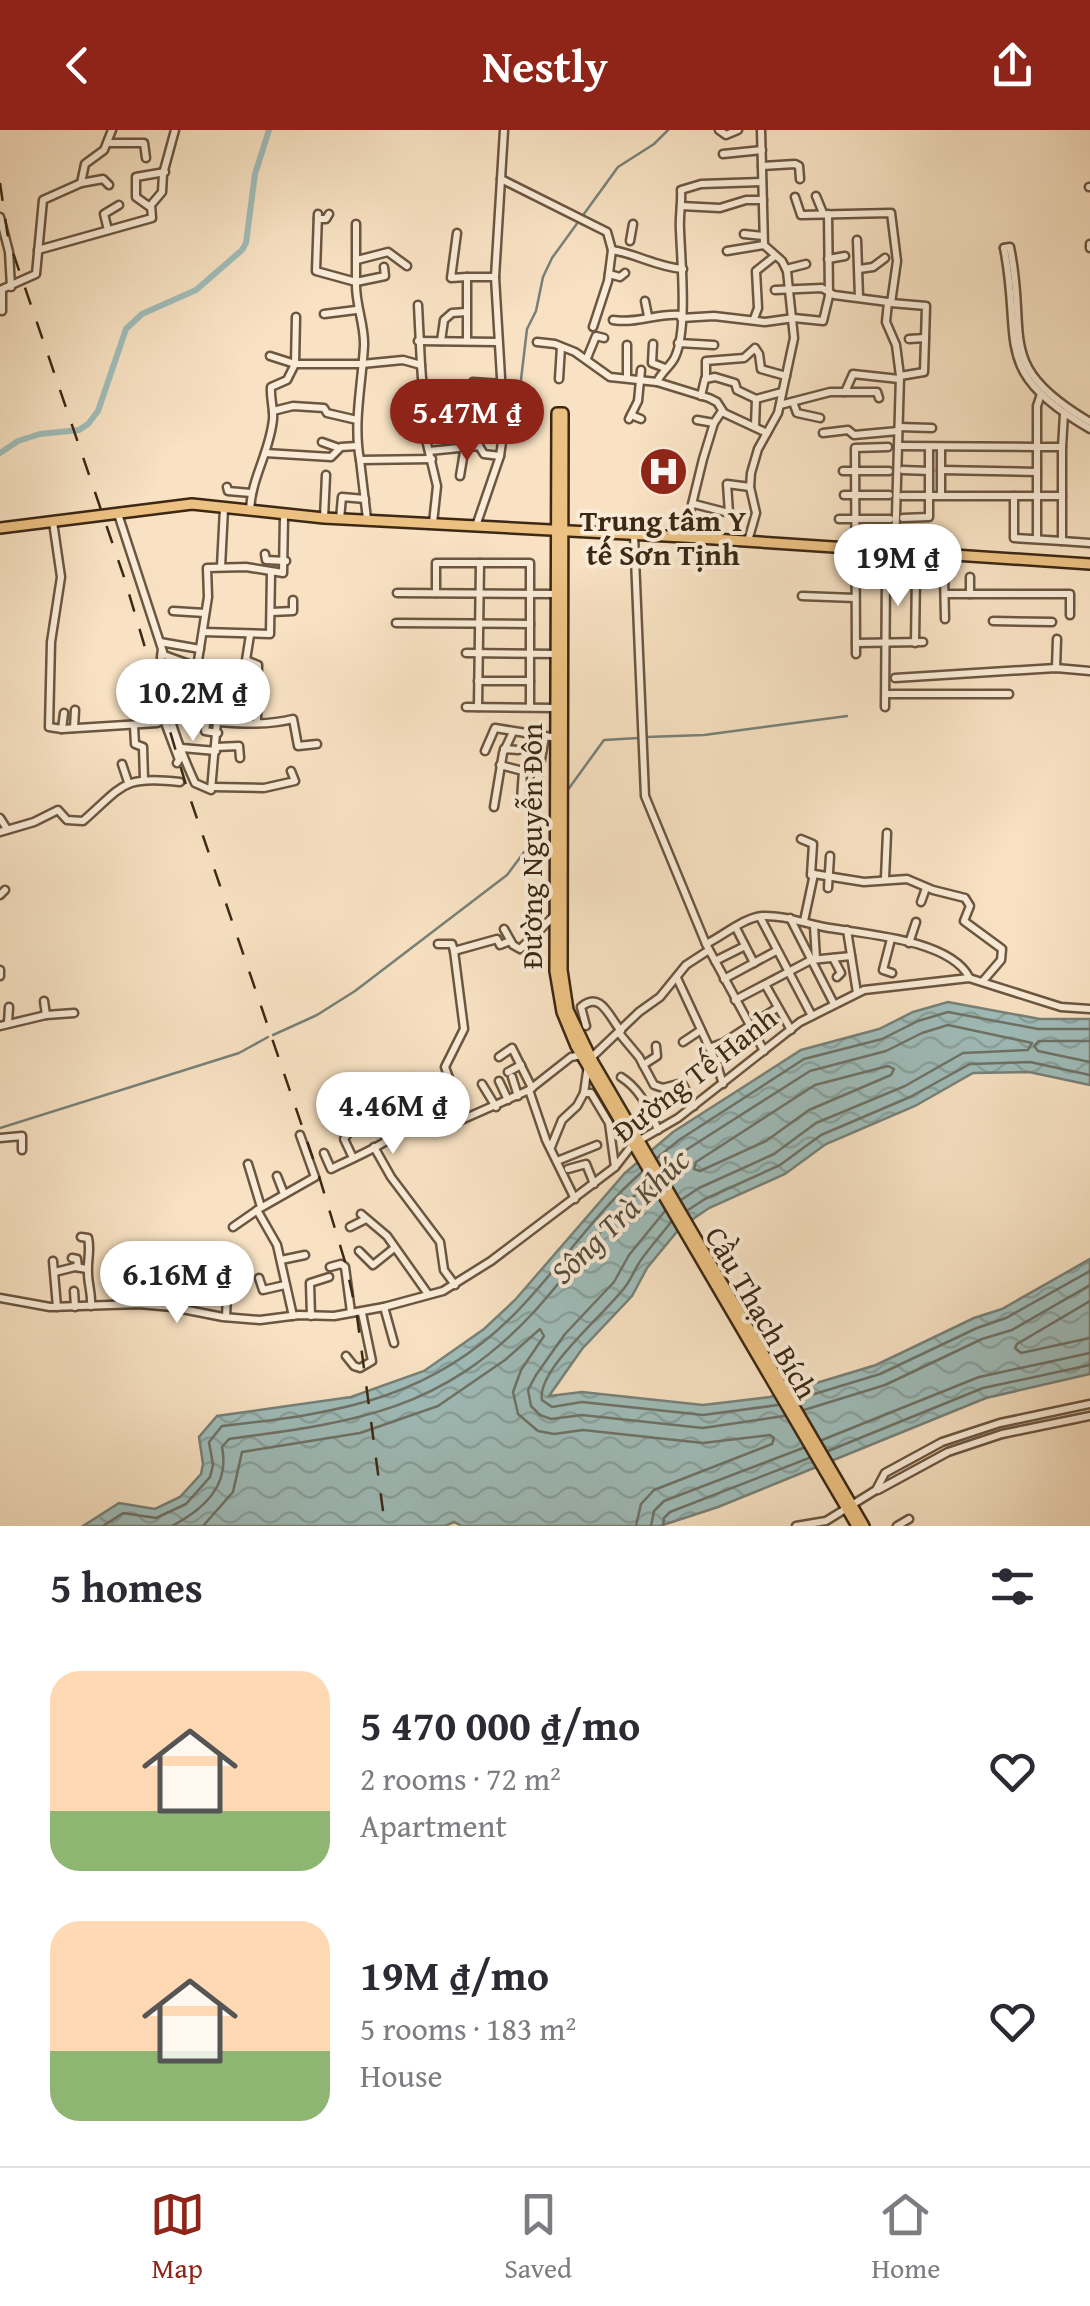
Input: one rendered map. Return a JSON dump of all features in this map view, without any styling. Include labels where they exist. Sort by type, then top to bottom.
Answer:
[{"type":"main road","points":[[556,413],[563,413],[560,531],[556,413]]},
{"type":"main road","points":[[0,528],[192,504],[324,518],[1090,564]]},
{"type":"main road","name":"Đường Nguyễn Đôn","points":[[560,531],[558,999],[636,1142]]},
{"type":"main road","name":"Đường Nguyễn Đôn","points":[[559,834],[562,984],[588,1060]]},
{"type":"main road","name":"Cầu Thạch Bích","points":[[636,1142],[860,1526]]},
{"type":"street","points":[[81,183],[85,164],[108,143],[112,130]]},
{"type":"street","points":[[150,207],[162,192],[174,130]]},
{"type":"street","points":[[476,526],[500,456],[503,410],[495,277],[504,130]]},
{"type":"street","points":[[719,130],[726,135],[738,130]]},
{"type":"street","points":[[748,541],[756,514],[750,486],[755,458],[776,421],[794,338],[786,269],[764,240],[760,130]]},
{"type":"street","points":[[108,143],[144,143],[146,158]]},
{"type":"street","points":[[723,154],[762,150]]},
{"type":"street","points":[[762,166],[794,164],[799,166],[800,178]]},
{"type":"street","points":[[38,250],[152,218],[150,207],[136,196],[136,178],[167,173]]},
{"type":"street","points":[[500,178],[607,232],[612,250],[610,279],[593,327]]},
{"type":"street","points":[[2,310],[1,290],[36,274],[43,200],[81,183],[103,179],[109,185]]},
{"type":"street","points":[[658,382],[664,368],[675,358],[678,343],[683,268],[682,188],[762,182]]},
{"type":"street","points":[[613,320],[660,313],[765,322],[823,321],[828,290],[826,214],[816,196]]},
{"type":"street","points":[[795,197],[800,216],[891,212],[897,260],[886,322],[896,345],[899,377],[895,550]]},
{"type":"street","points":[[680,206],[720,208],[746,200],[763,200]]},
{"type":"street","points":[[108,230],[104,213],[119,205]]},
{"type":"street","points":[[329,214],[326,220],[318,216],[316,271],[356,282],[384,276],[384,267]]},
{"type":"street","points":[[130,215],[140,222]]},
{"type":"street","points":[[0,217],[4,266],[11,288]]},
{"type":"street","points":[[356,224],[356,310],[364,342],[357,420],[367,520]]},
{"type":"street","points":[[630,241],[633,224]]},
{"type":"street","points":[[456,233],[451,278],[495,277]]},
{"type":"street","points":[[744,234],[764,240]]},
{"type":"street","points":[[727,251],[764,240]]},
{"type":"street","points":[[857,240],[859,298]]},
{"type":"street","points":[[1089,424],[1042,393],[1019,348],[1013,263],[1010,247],[1004,248],[1014,350],[1042,393],[1064,414],[1089,424]]},
{"type":"street","points":[[612,250],[663,268],[683,268]]},
{"type":"street","points":[[357,260],[388,252],[407,266]]},
{"type":"street","points":[[754,320],[758,308],[756,271],[775,256]]},
{"type":"street","points":[[828,259],[845,256]]},
{"type":"street","points":[[859,269],[873,268],[885,258]]},
{"type":"street","points":[[786,269],[806,264]]},
{"type":"street","points":[[610,279],[625,273]]},
{"type":"street","points":[[467,278],[467,342]]},
{"type":"street","points":[[775,290],[828,290],[834,295],[926,305],[924,374],[853,374],[845,392]]},
{"type":"street","points":[[645,301],[648,316]]},
{"type":"street","points":[[418,305],[420,365],[437,486],[434,524]]},
{"type":"street","points":[[324,314],[356,310]]},
{"type":"street","points":[[441,342],[444,320],[452,313],[466,312]]},
{"type":"street","points":[[250,511],[254,478],[265,453],[273,411],[272,387],[288,380],[295,364],[296,317]]},
{"type":"street","points":[[590,361],[596,336],[604,338]]},
{"type":"street","points":[[909,339],[925,338]]},
{"type":"street","points":[[418,342],[496,342]]},
{"type":"street","points":[[537,342],[590,361],[614,382],[627,378],[658,382],[717,402],[722,411],[767,433]]},
{"type":"street","points":[[678,343],[714,345]]},
{"type":"street","points":[[627,378],[628,344]]},
{"type":"street","points":[[654,344],[652,364],[664,368]]},
{"type":"street","points":[[557,347],[558,379]]},
{"type":"street","points":[[701,396],[706,361],[746,358],[755,348],[760,369],[786,376]]},
{"type":"street","points":[[590,361],[597,354]]},
{"type":"street","points":[[270,356],[295,364],[362,365],[407,360],[420,365]]},
{"type":"street","points":[[641,370],[630,417],[641,419]]},
{"type":"street","points":[[706,378],[733,382],[738,391],[756,399],[782,392]]},
{"type":"street","points":[[288,380],[295,387]]},
{"type":"street","points":[[473,382],[502,384]]},
{"type":"street","points":[[424,393],[454,392]]},
{"type":"street","points":[[780,405],[830,392],[878,393],[879,398]]},
{"type":"street","points":[[866,393],[869,402]]},
{"type":"street","points":[[1037,540],[1042,393]]},
{"type":"street","points":[[755,426],[756,399]]},
{"type":"street","points":[[793,402],[798,414],[820,418]]},
{"type":"street","points":[[273,411],[293,406],[324,408],[327,413],[357,420]]},
{"type":"street","points":[[426,418],[478,416],[488,410],[503,410]]},
{"type":"street","points":[[684,537],[714,423],[722,411]]},
{"type":"street","points":[[1062,541],[1064,414]]},
{"type":"street","points":[[697,420],[714,423]]},
{"type":"street","points":[[823,432],[848,430],[854,435],[932,428]]},
{"type":"street","points":[[479,429],[479,446],[484,454],[500,456]]},
{"type":"street","points":[[322,442],[338,451]]},
{"type":"street","points":[[265,453],[331,457],[358,446]]},
{"type":"street","points":[[460,476],[465,446]]},
{"type":"street","points":[[360,460],[430,455],[479,446]]},
{"type":"street","points":[[898,446],[1062,447]]},
{"type":"street","points":[[856,654],[854,448],[888,447]]},
{"type":"street","points":[[903,518],[929,517],[928,447]]},
{"type":"street","points":[[941,447],[941,495]]},
{"type":"street","points":[[335,468],[338,451]]},
{"type":"street","points":[[903,470],[929,471]]},
{"type":"street","points":[[941,470],[1038,472]]},
{"type":"street","points":[[843,471],[889,471]]},
{"type":"street","points":[[324,518],[326,475]]},
{"type":"street","points":[[694,504],[730,513],[727,484],[750,486]]},
{"type":"street","points":[[227,487],[228,491],[251,493]]},
{"type":"street","points":[[844,495],[889,496]]},
{"type":"street","points":[[902,496],[1062,496]]},
{"type":"street","points":[[1014,496],[1014,538],[1090,543]]},
{"type":"street","points":[[340,519],[341,498],[365,500]]},
{"type":"street","points":[[221,566],[224,507]]},
{"type":"street","points":[[118,514],[166,657],[198,667],[217,668]]},
{"type":"street","points":[[194,689],[207,568],[284,573],[284,515]]},
{"type":"street","points":[[839,519],[890,519]]},
{"type":"street","points":[[53,522],[62,577],[51,642],[56,711],[62,730]]},
{"type":"street","points":[[634,535],[645,796],[708,947],[764,1051]]},
{"type":"street","points":[[265,554],[266,560],[286,562]]},
{"type":"street","points":[[436,593],[436,563],[530,563],[530,707]]},
{"type":"street","points":[[478,707],[480,563]]},
{"type":"street","points":[[856,570],[944,576],[945,619]]},
{"type":"street","points":[[203,632],[270,634],[272,572]]},
{"type":"street","points":[[886,573],[886,707]]},
{"type":"street","points":[[856,643],[919,642],[916,575]]},
{"type":"street","points":[[970,577],[970,594]]},
{"type":"street","points":[[397,593],[560,594]]},
{"type":"street","points":[[945,594],[1070,594],[1070,615]]},
{"type":"street","points":[[802,596],[856,598]]},
{"type":"street","points":[[271,612],[293,611],[292,600]]},
{"type":"street","points":[[172,611],[205,613]]},
{"type":"street","points":[[992,621],[1052,622]]},
{"type":"street","points":[[396,623],[530,624]]},
{"type":"street","points":[[250,635],[246,660],[258,665],[257,721]]},
{"type":"street","points":[[1056,668],[1057,639]]},
{"type":"street","points":[[161,646],[200,649]]},
{"type":"street","points":[[161,646],[164,692],[194,783],[208,791],[213,787],[264,788],[294,782],[291,771]]},
{"type":"street","points":[[466,654],[560,654]]},
{"type":"street","points":[[982,662],[982,672]]},
{"type":"street","points":[[895,678],[1090,669]]},
{"type":"street","points":[[478,681],[530,681]]},
{"type":"street","points":[[164,692],[194,689],[217,696],[219,722],[213,787]]},
{"type":"street","points":[[886,694],[1009,694]]},
{"type":"street","points":[[177,763],[163,707],[186,708]]},
{"type":"street","points":[[466,707],[560,708]]},
{"type":"street","points":[[74,728],[75,710]]},
{"type":"street","points":[[56,711],[50,728],[62,730],[86,723],[110,727],[164,720]]},
{"type":"street","points":[[110,713],[110,738]]},
{"type":"street","points":[[219,722],[263,724],[293,720],[298,746],[317,744]]},
{"type":"street","points":[[278,723],[278,733]]},
{"type":"street","points":[[206,724],[205,732],[218,733]]},
{"type":"street","points":[[134,726],[134,744],[142,746],[144,778]]},
{"type":"street","points":[[485,750],[493,728],[560,738]]},
{"type":"street","points":[[494,807],[504,749],[513,732]]},
{"type":"street","points":[[535,795],[545,736]]},
{"type":"street","points":[[183,743],[216,749],[240,746],[240,758]]},
{"type":"street","points":[[504,749],[518,750]]},
{"type":"street","points":[[122,764],[128,782]]},
{"type":"street","points":[[500,765],[524,773],[521,800]]},
{"type":"street","points":[[0,818],[4,830],[58,810],[68,820],[83,822],[128,782],[144,778],[180,782]]},
{"type":"street","points":[[485,786],[498,786]]},
{"type":"street","points":[[885,878],[887,833]]},
{"type":"street","points":[[802,839],[813,844],[804,920]]},
{"type":"street","points":[[828,888],[830,856]]},
{"type":"street","points":[[812,875],[864,882],[906,878],[969,900],[964,922],[1002,948],[997,966],[982,982]]},
{"type":"street","points":[[921,902],[926,888]]},
{"type":"street","points":[[504,929],[516,948],[522,948],[556,914]]},
{"type":"street","points":[[760,917],[811,1014]]},
{"type":"street","points":[[552,1146],[562,1120],[584,1093],[588,1060],[677,978],[686,964],[736,928],[760,917],[804,920],[891,938],[932,950],[966,970],[969,978]]},
{"type":"street","points":[[790,918],[834,1004]]},
{"type":"street","points":[[909,944],[916,922]]},
{"type":"street","points":[[882,936],[886,923]]},
{"type":"street","points":[[814,925],[814,960]]},
{"type":"street","points":[[736,928],[754,963]]},
{"type":"street","points":[[847,930],[857,993]]},
{"type":"street","points":[[454,951],[497,938],[500,945],[511,941]]},
{"type":"street","points":[[891,938],[883,970],[892,973]]},
{"type":"street","points":[[233,1227],[259,1208],[410,1126],[442,1081],[445,1065],[464,1029],[452,944],[438,944]]},
{"type":"street","points":[[715,961],[745,946]]},
{"type":"street","points":[[724,979],[776,951]]},
{"type":"street","points":[[735,1000],[814,960],[851,956]]},
{"type":"street","points":[[833,958],[841,974],[837,977]]},
{"type":"street","points":[[677,978],[723,1084]]},
{"type":"street","name":"Đường Tế Hanh","points":[[0,1298],[58,1308],[113,1301],[260,1320],[384,1308],[455,1285],[525,1239],[615,1167],[636,1142],[694,1106],[811,1014],[857,993],[874,987],[969,978],[1060,1007],[1090,1009]]},
{"type":"street","points":[[766,986],[791,1030]]},
{"type":"street","points":[[44,1001],[46,1015]]},
{"type":"street","points":[[586,1026],[581,1007],[584,1003],[602,1002],[652,1082],[663,1088],[682,1083],[694,1106]]},
{"type":"street","points":[[9,1006],[4,1025],[74,1013]]},
{"type":"street","points":[[699,1059],[778,1008]]},
{"type":"street","points":[[684,1020],[694,1017]]},
{"type":"street","points":[[683,1042],[701,1030]]},
{"type":"street","points":[[643,1064],[657,1056],[656,1046]]},
{"type":"street","points":[[499,1057],[512,1048],[575,1199]]},
{"type":"street","points":[[711,1054],[733,1054]]},
{"type":"street","points":[[442,1081],[460,1108],[460,1121],[531,1089],[570,1057],[588,1060]]},
{"type":"street","points":[[518,1096],[510,1075],[521,1065]]},
{"type":"street","points":[[621,1076],[642,1097],[658,1130]]},
{"type":"street","points":[[499,1081],[508,1100]]},
{"type":"street","points":[[642,1097],[652,1082]]},
{"type":"street","points":[[482,1084],[496,1106]]},
{"type":"street","points":[[584,1093],[591,1093],[608,1120],[615,1167]]},
{"type":"street","points":[[402,1131],[401,1116],[410,1126]]},
{"type":"street","points":[[350,1131],[344,1139],[353,1158]]},
{"type":"street","points":[[300,1134],[314,1177]]},
{"type":"street","points":[[0,1138],[22,1136],[22,1150]]},
{"type":"street","points":[[557,1161],[597,1145]]},
{"type":"street","points":[[374,1147],[391,1177],[440,1242],[444,1270],[455,1285]]},
{"type":"street","points":[[324,1153],[331,1169]]},
{"type":"street","points":[[248,1164],[259,1208],[277,1245],[293,1316]]},
{"type":"street","points":[[568,1169],[586,1164],[594,1184]]},
{"type":"street","points":[[278,1176],[284,1194]]},
{"type":"street","points":[[350,1226],[364,1217],[387,1236],[428,1294]]},
{"type":"street","points":[[387,1236],[398,1230]]},
{"type":"street","points":[[81,1236],[88,1238],[90,1244],[84,1281],[92,1286],[91,1306]]},
{"type":"street","points":[[360,1251],[374,1265],[393,1249]]},
{"type":"street","points":[[281,1260],[305,1255]]},
{"type":"street","points":[[72,1258],[77,1259],[78,1267]]},
{"type":"street","points":[[54,1260],[52,1277],[58,1308]]},
{"type":"street","points":[[220,1261],[229,1280],[226,1318]]},
{"type":"street","points":[[52,1277],[78,1267],[88,1269]]},
{"type":"street","points":[[330,1267],[345,1267],[372,1361],[360,1368],[346,1356]]},
{"type":"street","points":[[406,1277],[409,1280],[416,1274]]},
{"type":"street","points":[[310,1316],[310,1283],[329,1277]]},
{"type":"street","points":[[259,1278],[263,1290],[285,1285]]},
{"type":"street","points":[[128,1284],[133,1286],[134,1304]]},
{"type":"street","points":[[74,1291],[76,1307]]},
{"type":"street","points":[[384,1308],[394,1344]]},
{"type":"street","points":[[876,1490],[885,1473],[970,1430],[1090,1404]]},
{"type":"street","points":[[802,1525],[822,1524],[923,1464],[1002,1434],[1090,1416]]},
{"type":"street","points":[[1019,1419],[1021,1430]]},
{"type":"street","points":[[1000,1423],[1002,1434]]},
{"type":"street","points":[[918,1454],[923,1464]]},
{"type":"street","points":[[896,1526],[909,1519]]},
{"type":"water","name":"Sông Trà Khúc","points":[[948,1002],[1040,1019],[1090,1019],[1090,1085],[1029,1072],[973,1073],[915,1106],[826,1144],[785,1174],[709,1208],[680,1228],[647,1268],[632,1296],[582,1349],[549,1396],[582,1392],[703,1405],[770,1397],[876,1365],[974,1318],[1002,1309],[1090,1259],[1090,1374],[986,1398],[718,1507],[660,1526],[462,1526],[454,1522],[445,1526],[83,1526],[119,1503],[155,1509],[180,1497],[201,1474],[199,1437],[217,1416],[351,1397],[424,1371],[484,1329],[515,1300],[625,1173],[673,1132],[801,1050],[879,1029],[913,1012]]},
{"type":"waterway","points":[[0,453],[18,441],[79,430],[88,424],[98,411],[126,329],[142,314],[196,290],[242,250],[255,174],[269,130]]},
{"type":"waterway","points":[[520,388],[527,329],[552,258],[618,167],[668,130]]},
{"type":"waterway","points":[[646,737],[704,735],[847,716]]},
{"type":"waterway","points":[[567,791],[604,740],[638,738]]},
{"type":"waterway","points":[[273,1035],[317,1015],[355,991],[507,875],[552,815]]},
{"type":"waterway","points":[[0,1128],[239,1053],[268,1037]]},
{"type":"railway","points":[[0,183],[8,238],[124,577],[189,795],[346,1265],[357,1316],[385,1526]]},
{"type":"place","name":"Trung tâm Y tế Sơn Tịnh","points":[[663,472]]}]
